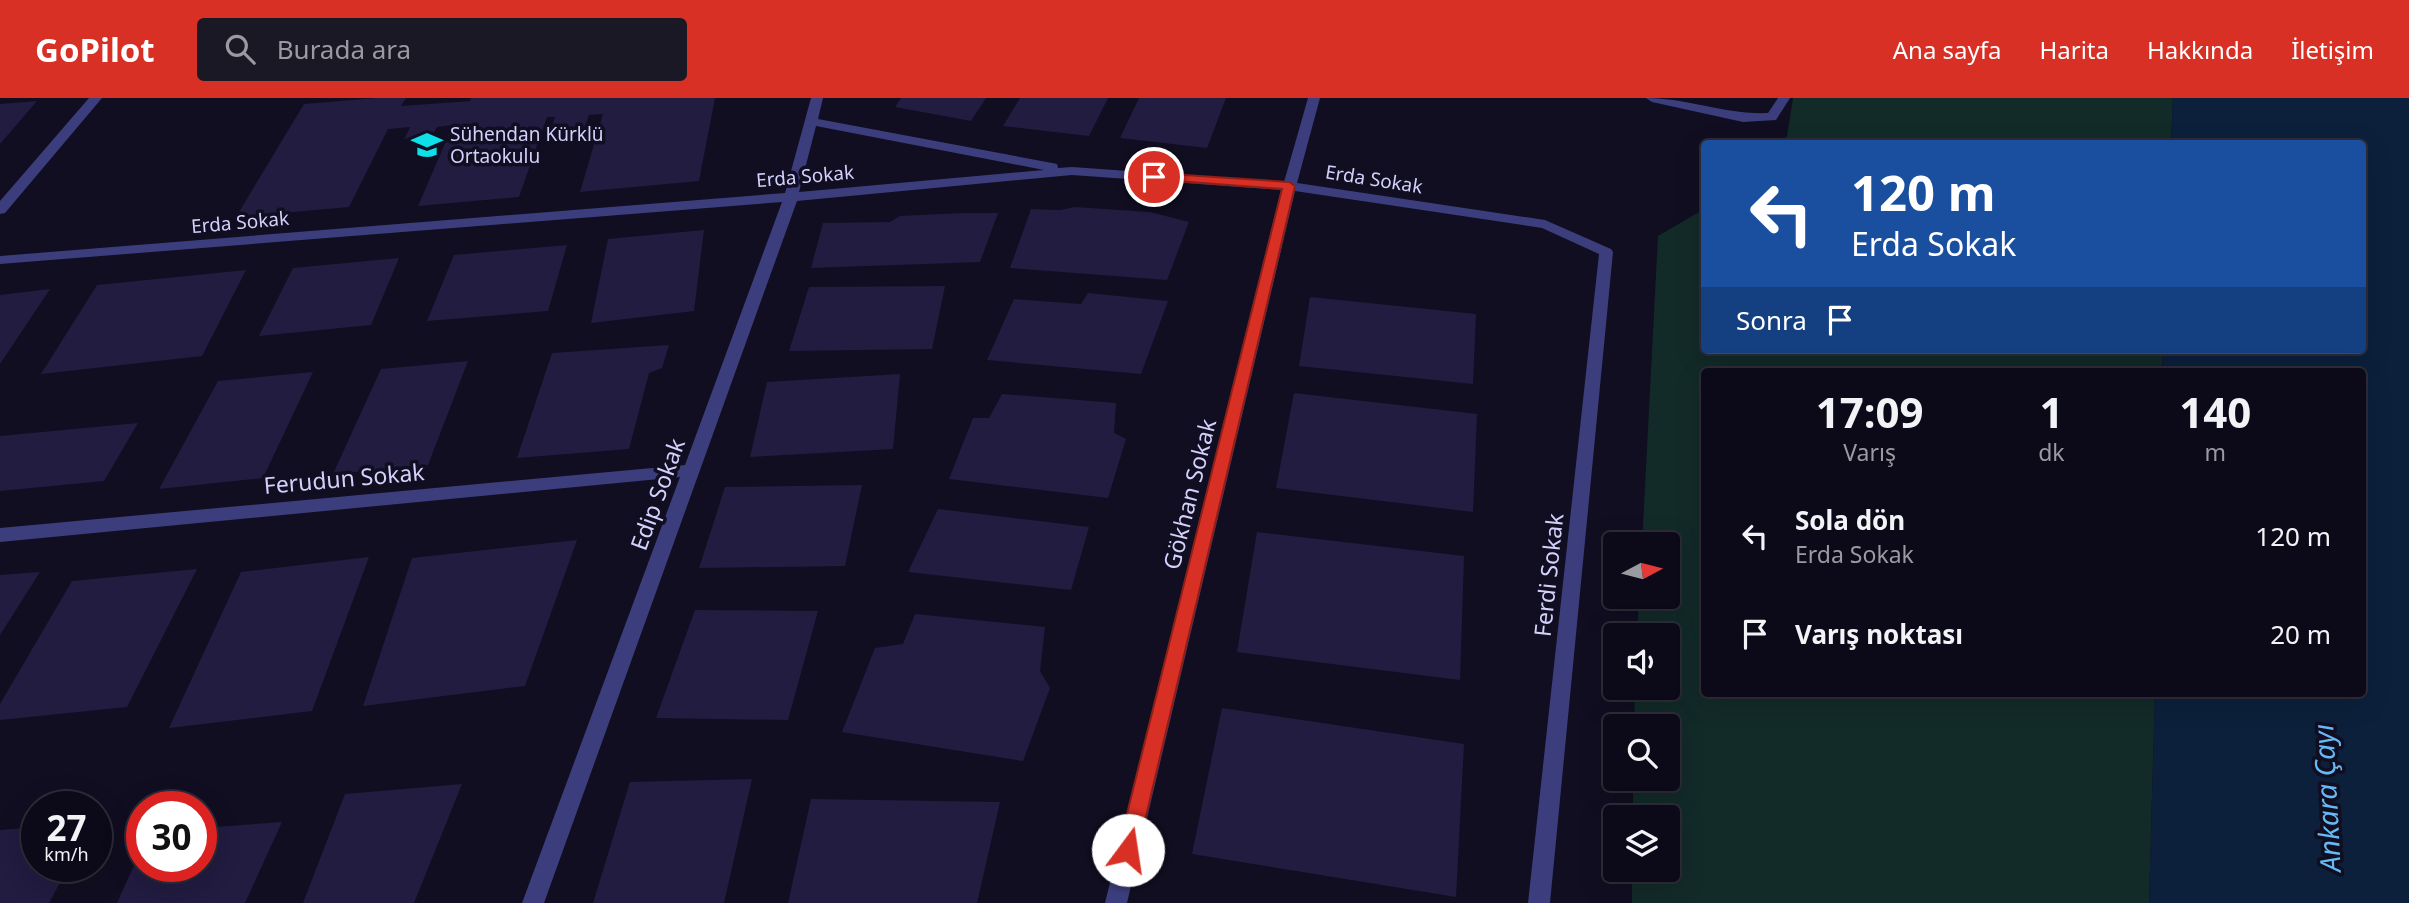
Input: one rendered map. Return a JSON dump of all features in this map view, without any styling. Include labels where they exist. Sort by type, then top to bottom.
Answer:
[{"type":"street","points":[[0,210],[96,98]]},
{"type":"street","name":"Edip Sokak","points":[[533,903],[791,197],[817,98]]},
{"type":"street","name":"Gökhan Sokak","points":[[1116,903],[1289,186],[1314,98]]},
{"type":"street","points":[[1652,98],[1743,118],[1772,117],[1784,98]]},
{"type":"street","points":[[811,121],[1072,171]]},
{"type":"street","name":"Erda Sokak","points":[[0,260],[791,197],[1072,171],[1289,186],[1545,224],[1606,252]]},
{"type":"street","name":"Ferdi Sokak","points":[[1539,903],[1606,252]]},
{"type":"street","name":"Ferudun Sokak","points":[[0,535],[692,470]]},
{"type":"green space","points":[[1793,98],[2173,98],[2171,140],[1783,140],[1787,136]]},
{"type":"green space","points":[[1701,211],[1701,354],[2163,354],[2162,368],[1701,368],[1701,697],[2155,697],[2149,903],[1632,903],[1632,882],[1680,882],[1680,805],[1633,805],[1633,791],[1680,791],[1680,714],[1634,714],[1635,700],[1680,700],[1680,623],[1638,623],[1638,609],[1680,609],[1680,532],[1643,532],[1658,236]]},
{"type":"water","name":"Ankara Çayı","points":[[2173,98],[2409,98],[2409,903],[2149,903],[2155,697],[2366,697],[2366,368],[2163,368],[2163,354],[2366,354],[2366,140],[2171,140]]},
{"type":"building","points":[[406,98],[401,106],[470,101],[471,98],[715,98],[699,181],[580,192],[603,114],[589,115],[584,129],[550,132],[555,117],[547,117],[519,197],[418,206],[453,125],[437,127],[431,138],[404,140],[410,127],[388,129],[349,207],[236,217],[304,104]]},
{"type":"building","points":[[901,98],[986,98],[971,121],[895,107]]},
{"type":"building","points":[[1020,98],[1108,98],[1089,136],[1003,126]]},
{"type":"building","points":[[1139,98],[1226,98],[1207,148],[1120,138]]},
{"type":"building","points":[[37,101],[0,144],[0,104]]},
{"type":"building","points":[[1075,207],[1150,212],[1189,222],[1167,280],[1010,268],[1031,209],[1060,210]]},
{"type":"building","points":[[998,213],[980,262],[811,268],[823,223],[890,222],[900,216]]},
{"type":"building","points":[[704,230],[694,311],[591,323],[608,239]]},
{"type":"building","points":[[567,245],[548,311],[427,321],[454,255]]},
{"type":"building","points":[[399,258],[371,325],[259,336],[293,268]]},
{"type":"building","points":[[246,270],[202,356],[41,374],[97,285]]},
{"type":"building","points":[[945,286],[932,349],[789,351],[809,287]]},
{"type":"building","points":[[50,289],[0,364],[0,295]]},
{"type":"building","points":[[1088,293],[1168,301],[1141,374],[987,360],[1014,299],[1081,304]]},
{"type":"building","points":[[1310,297],[1476,314],[1473,384],[1299,366]]},
{"type":"building","points":[[669,345],[662,368],[649,373],[629,449],[517,458],[552,353]]},
{"type":"building","points":[[468,361],[428,465],[333,474],[381,369]]},
{"type":"building","points":[[313,372],[263,478],[159,489],[218,381]]},
{"type":"building","points":[[900,374],[893,449],[750,457],[767,382]]},
{"type":"building","points":[[1294,393],[1477,414],[1473,512],[1276,488]]},
{"type":"building","points":[[1002,394],[1116,403],[1114,433],[1126,439],[1108,498],[949,479],[973,418],[989,418]]},
{"type":"building","points":[[138,423],[104,481],[0,491],[0,436]]},
{"type":"building","points":[[862,485],[845,566],[699,568],[725,487]]},
{"type":"building","points":[[938,509],[1089,527],[1071,590],[908,572]]},
{"type":"building","points":[[1257,532],[1464,556],[1460,680],[1237,652]]},
{"type":"building","points":[[577,540],[525,686],[363,706],[412,558]]},
{"type":"building","points":[[369,557],[312,711],[169,728],[241,572]]},
{"type":"building","points":[[197,569],[127,707],[0,720],[0,704],[72,581]]},
{"type":"building","points":[[40,572],[0,635],[0,575]]},
{"type":"building","points":[[695,610],[818,611],[788,720],[656,718]]},
{"type":"building","points":[[915,614],[1045,627],[1040,671],[1050,688],[1023,761],[842,732],[875,648],[903,644]]},
{"type":"building","points":[[1222,708],[1464,744],[1456,897],[1192,854]]},
{"type":"building","points":[[752,779],[724,903],[593,903],[630,782]]},
{"type":"building","points":[[462,784],[414,903],[303,903],[345,794]]},
{"type":"building","points":[[811,799],[1000,802],[977,903],[788,903]]},
{"type":"building","points":[[282,822],[245,903],[117,903],[127,882],[217,882],[217,827]]},
{"type":"building","points":[[21,828],[21,882],[60,882],[49,903],[0,903],[0,830]]},
{"type":"place","name":"Sühendan Kürklü Ortaokulu","points":[[427,145]]},
{"type":"route","points":[[1128,850],[1289,186],[1154,177]]}]
